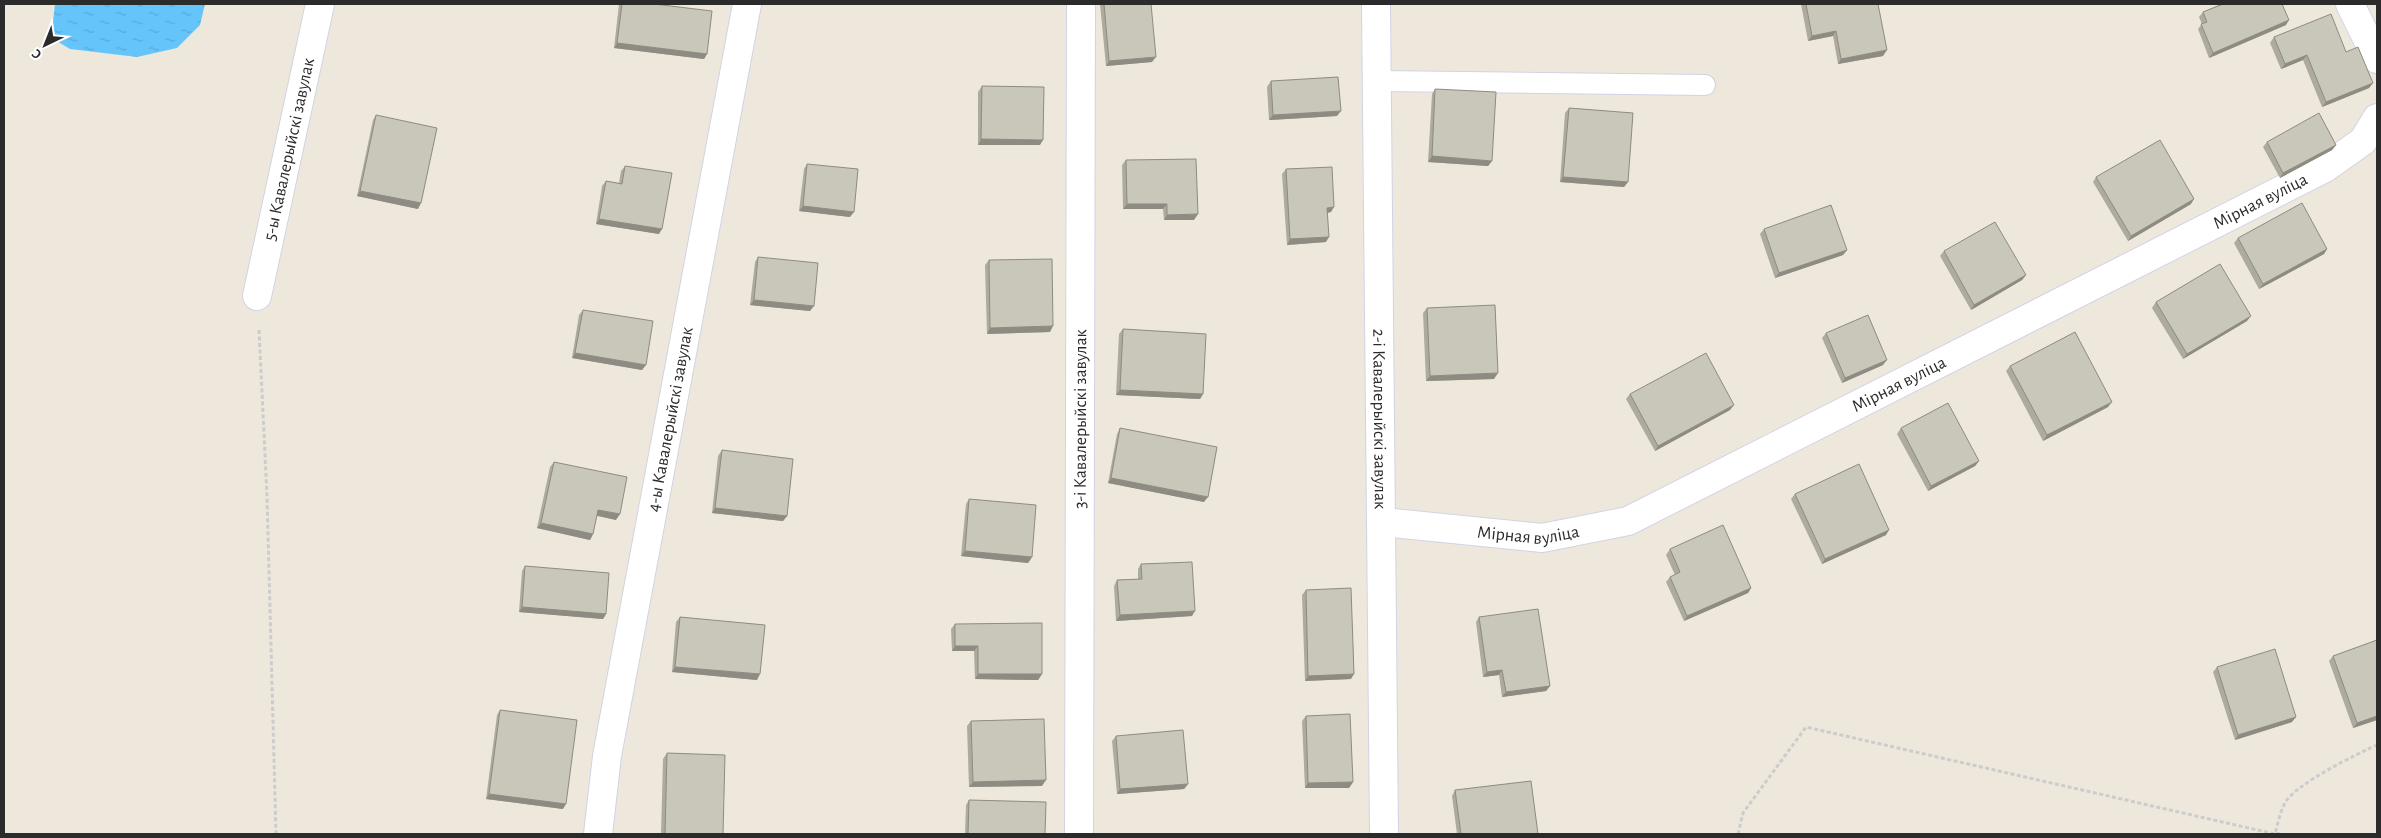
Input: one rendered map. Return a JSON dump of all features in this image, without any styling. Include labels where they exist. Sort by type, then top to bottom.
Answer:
[{"type":"street","name":"5-ы Кавалерыйскі завулак","points":[[257,296],[320,4]]},
{"type":"street","name":"4-ы Кавалерыйскі завулак","points":[[598,834],[607,756],[747,4]]},
{"type":"street","name":"3-і Кавалерыйскі завулак","points":[[1079,834],[1081,4]]},
{"type":"street","name":"2-і Кавалерыйскі завулак","points":[[1376,4],[1379,81],[1384,834]]},
{"type":"street","points":[[2350,4],[2377,59]]},
{"type":"street","name":"Мірная вуліца","points":[[1383,522],[1542,538],[1628,521],[2325,168],[2363,141],[2377,118]]},
{"type":"lane","points":[[1379,81],[1705,85]]},
{"type":"path","points":[[257,296],[268,496],[276,834]]},
{"type":"path","points":[[1738,834],[1743,813],[1806,727],[2277,834],[2285,802],[2307,784],[2347,758],[2377,745]]},
{"type":"water","points":[[55,4],[205,4],[200,25],[177,48],[137,57],[70,49],[55,40],[53,22]]},
{"type":"building","points":[[622,4],[654,4],[712,11],[707,54],[617,43]]},
{"type":"building","points":[[1104,4],[1151,4],[1156,57],[1109,61]]},
{"type":"building","points":[[1806,4],[1878,4],[1887,50],[1841,59],[1836,31],[1812,36]]},
{"type":"building","points":[[2223,4],[2282,4],[2289,20],[2213,53],[2201,24],[2207,22],[2203,12]]},
{"type":"building","points":[[2331,14],[2346,52],[2358,47],[2373,83],[2326,102],[2307,55],[2285,64],[2274,37]]},
{"type":"building","points":[[1338,77],[1341,111],[1273,115],[1271,81]]},
{"type":"building","points":[[982,86],[1044,87],[1043,140],[981,139]]},
{"type":"building","points":[[1435,89],[1496,92],[1492,161],[1432,156]]},
{"type":"building","points":[[1569,108],[1633,113],[1628,182],[1563,177]]},
{"type":"building","points":[[2319,113],[2336,145],[2283,173],[2267,142]]},
{"type":"building","points":[[376,115],[437,128],[421,203],[360,191]]},
{"type":"building","points":[[2160,140],[2194,199],[2131,236],[2096,177]]},
{"type":"building","points":[[1196,159],[1198,214],[1167,215],[1167,204],[1127,204],[1126,160]]},
{"type":"building","points":[[807,164],[858,169],[854,212],[803,206]]},
{"type":"building","points":[[625,166],[672,173],[662,229],[599,219],[606,181],[622,184]]},
{"type":"building","points":[[1332,167],[1334,207],[1327,208],[1329,237],[1290,239],[1286,169]]},
{"type":"building","points":[[2302,203],[2327,249],[2263,284],[2238,238]]},
{"type":"building","points":[[1831,205],[1847,250],[1779,273],[1764,229]]},
{"type":"building","points":[[1995,222],[2026,275],[1974,305],[1944,251]]},
{"type":"building","points":[[758,257],[818,263],[814,306],[754,300]]},
{"type":"building","points":[[1052,259],[1053,326],[990,328],[989,260]]},
{"type":"building","points":[[2220,264],[2251,316],[2187,354],[2156,302]]},
{"type":"building","points":[[1495,305],[1498,373],[1430,376],[1427,308]]},
{"type":"building","points":[[583,310],[653,321],[646,365],[575,353]]},
{"type":"building","points":[[1868,315],[1887,360],[1845,378],[1826,333]]},
{"type":"building","points":[[1123,329],[1206,334],[1203,394],[1120,390]]},
{"type":"building","points":[[2075,332],[2112,402],[2047,435],[2010,366]]},
{"type":"building","points":[[1706,353],[1734,405],[1658,446],[1630,394]]},
{"type":"building","points":[[1948,403],[1979,461],[1931,486],[1901,428]]},
{"type":"building","points":[[1120,428],[1217,447],[1208,497],[1111,478]]},
{"type":"building","points":[[722,450],[793,459],[787,516],[715,508]]},
{"type":"building","points":[[554,462],[627,477],[620,514],[598,510],[593,534],[541,523]]},
{"type":"building","points":[[1859,464],[1889,530],[1825,559],[1795,494]]},
{"type":"building","points":[[969,499],[1036,505],[1032,557],[965,551]]},
{"type":"building","points":[[1723,525],[1751,588],[1687,616],[1670,577],[1680,572],[1670,549]]},
{"type":"building","points":[[1192,562],[1195,611],[1120,615],[1117,580],[1142,579],[1141,564]]},
{"type":"building","points":[[525,566],[609,573],[606,614],[522,607]]},
{"type":"building","points":[[1351,588],[1354,674],[1308,676],[1306,590]]},
{"type":"building","points":[[1538,609],[1550,686],[1506,692],[1502,670],[1487,672],[1479,617]]},
{"type":"building","points":[[680,617],[765,625],[760,674],[675,667]]},
{"type":"building","points":[[1042,623],[1042,674],[978,674],[978,646],[955,646],[955,624]]},
{"type":"building","points":[[2377,640],[2377,716],[2357,723],[2333,656]]},
{"type":"building","points":[[2275,649],[2296,717],[2238,735],[2217,667]]},
{"type":"building","points":[[500,710],[577,720],[566,804],[489,794]]},
{"type":"building","points":[[1350,714],[1353,782],[1308,783],[1306,716]]},
{"type":"building","points":[[1044,719],[1046,780],[973,782],[971,721]]},
{"type":"building","points":[[1183,730],[1188,784],[1120,789],[1116,736]]},
{"type":"building","points":[[667,753],[725,755],[723,834],[665,834]]},
{"type":"building","points":[[1531,781],[1538,834],[1461,834],[1455,790]]},
{"type":"building","points":[[969,800],[1046,802],[1045,834],[968,834]]}]
